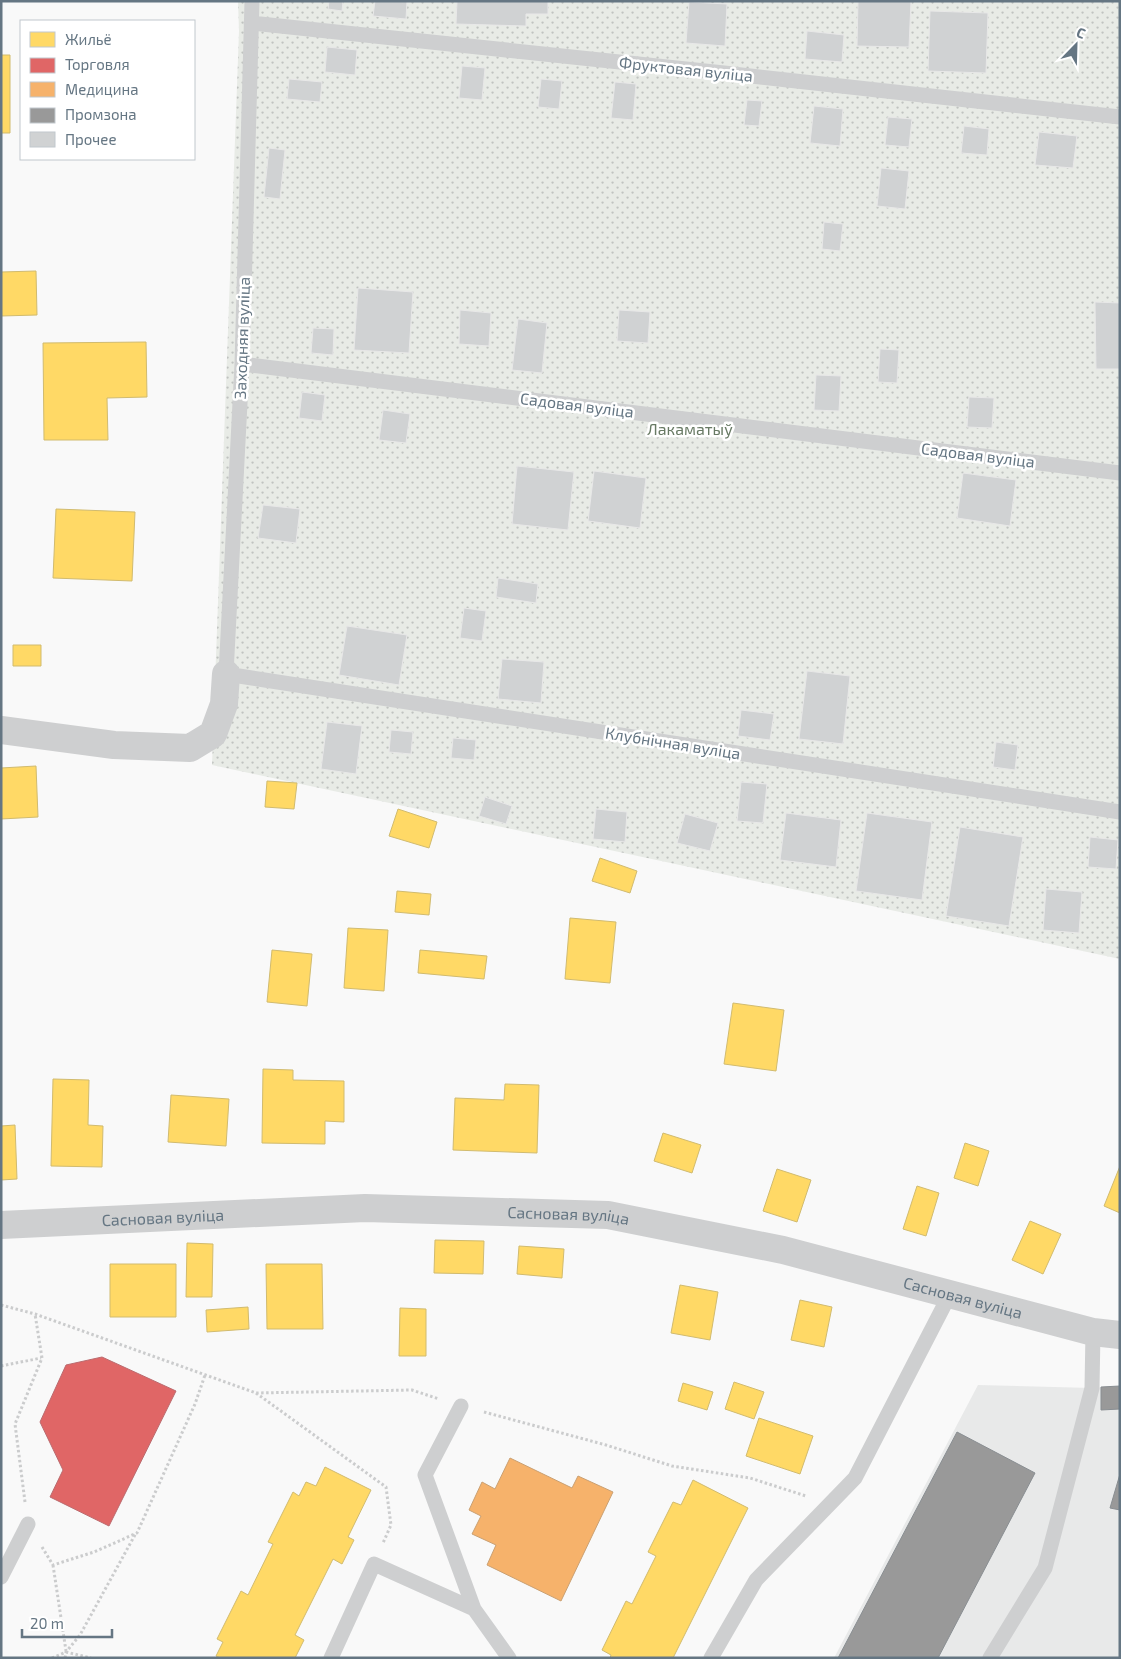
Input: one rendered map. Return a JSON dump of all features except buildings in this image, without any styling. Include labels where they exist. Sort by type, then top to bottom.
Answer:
[{"type":"street","points":[[1,730],[114,745],[190,748],[213,734],[224,704],[226,674]]},
{"type":"street","name":"Сасновая вуліца","points":[[1,1224],[365,1208],[608,1214],[784,1250],[1093,1332],[1120,1335]]},
{"type":"lane","name":"Заходняя вуліца","points":[[226,674],[242,364],[252,1]]},
{"type":"lane","name":"Фруктовая вуліца","points":[[251,23],[724,72],[1120,117]]},
{"type":"lane","name":"Садовая вуліца","points":[[242,364],[1120,473]]},
{"type":"lane","name":"Клубнічная вуліца","points":[[226,674],[1120,812]]},
{"type":"lane","points":[[711,1658],[756,1580],[855,1478],[950,1294]]},
{"type":"lane","points":[[990,1658],[1045,1568],[1092,1388],[1093,1332]]},
{"type":"lane","points":[[462,1406],[425,1475],[474,1609],[509,1658]]},
{"type":"lane","points":[[1,1577],[28,1524]]},
{"type":"lane","points":[[331,1658],[374,1564],[474,1609]]},
{"type":"path","points":[[1,1305],[35,1314],[256,1393],[386,1487],[391,1525],[374,1564]]},
{"type":"path","points":[[35,1314],[42,1358],[14,1424],[28,1524],[53,1565],[66,1652],[65,1658]]},
{"type":"path","points":[[1,1366],[42,1358]]},
{"type":"path","points":[[52,1658],[66,1652],[80,1636],[137,1533],[195,1404],[205,1375]]},
{"type":"path","points":[[256,1393],[412,1390],[462,1406],[606,1445],[672,1466],[750,1478],[830,1503]]},
{"type":"path","points":[[53,1565],[94,1552],[137,1533]]},
{"type":"path","points":[[66,1652],[91,1658]]},
{"type":"shaded area","points":[[978,1385],[1092,1388],[1120,1386],[1120,1658],[834,1658]]},
{"type":"green space","name":"Лакаматыў","points":[[238,1],[1120,1],[1120,959],[212,765],[239,31]]}]
